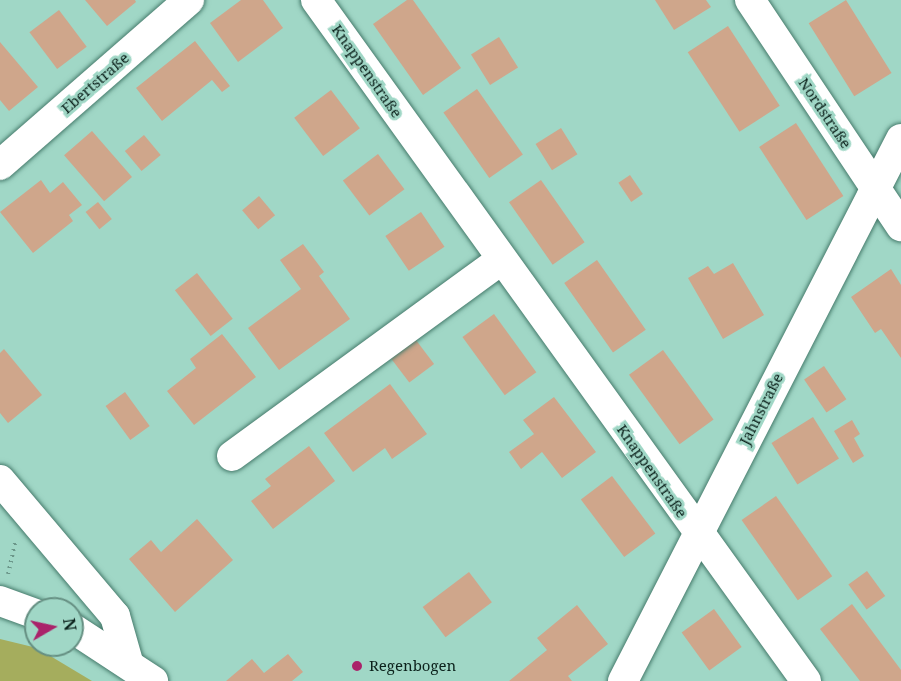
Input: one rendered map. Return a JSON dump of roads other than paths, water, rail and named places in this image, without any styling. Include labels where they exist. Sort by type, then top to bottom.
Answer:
[{"type":"street","name":"Ebertstraße","points":[[0,165],[189,0]]},
{"type":"street","name":"Knappenstraße","points":[[316,0],[696,534],[806,681]]},
{"type":"street","name":"Nordstraße","points":[[750,0],[901,226]]},
{"type":"street","name":"Jahnstraße","points":[[623,681],[696,534],[901,139]]},
{"type":"street","points":[[232,456],[501,260]]},
{"type":"street","points":[[0,480],[116,616],[128,662]]},
{"type":"street","points":[[1,601],[24,610]]},
{"type":"street","points":[[84,635],[128,662],[153,681]]},
{"type":"place","name":"Regenbogen","points":[[357,666]]}]
